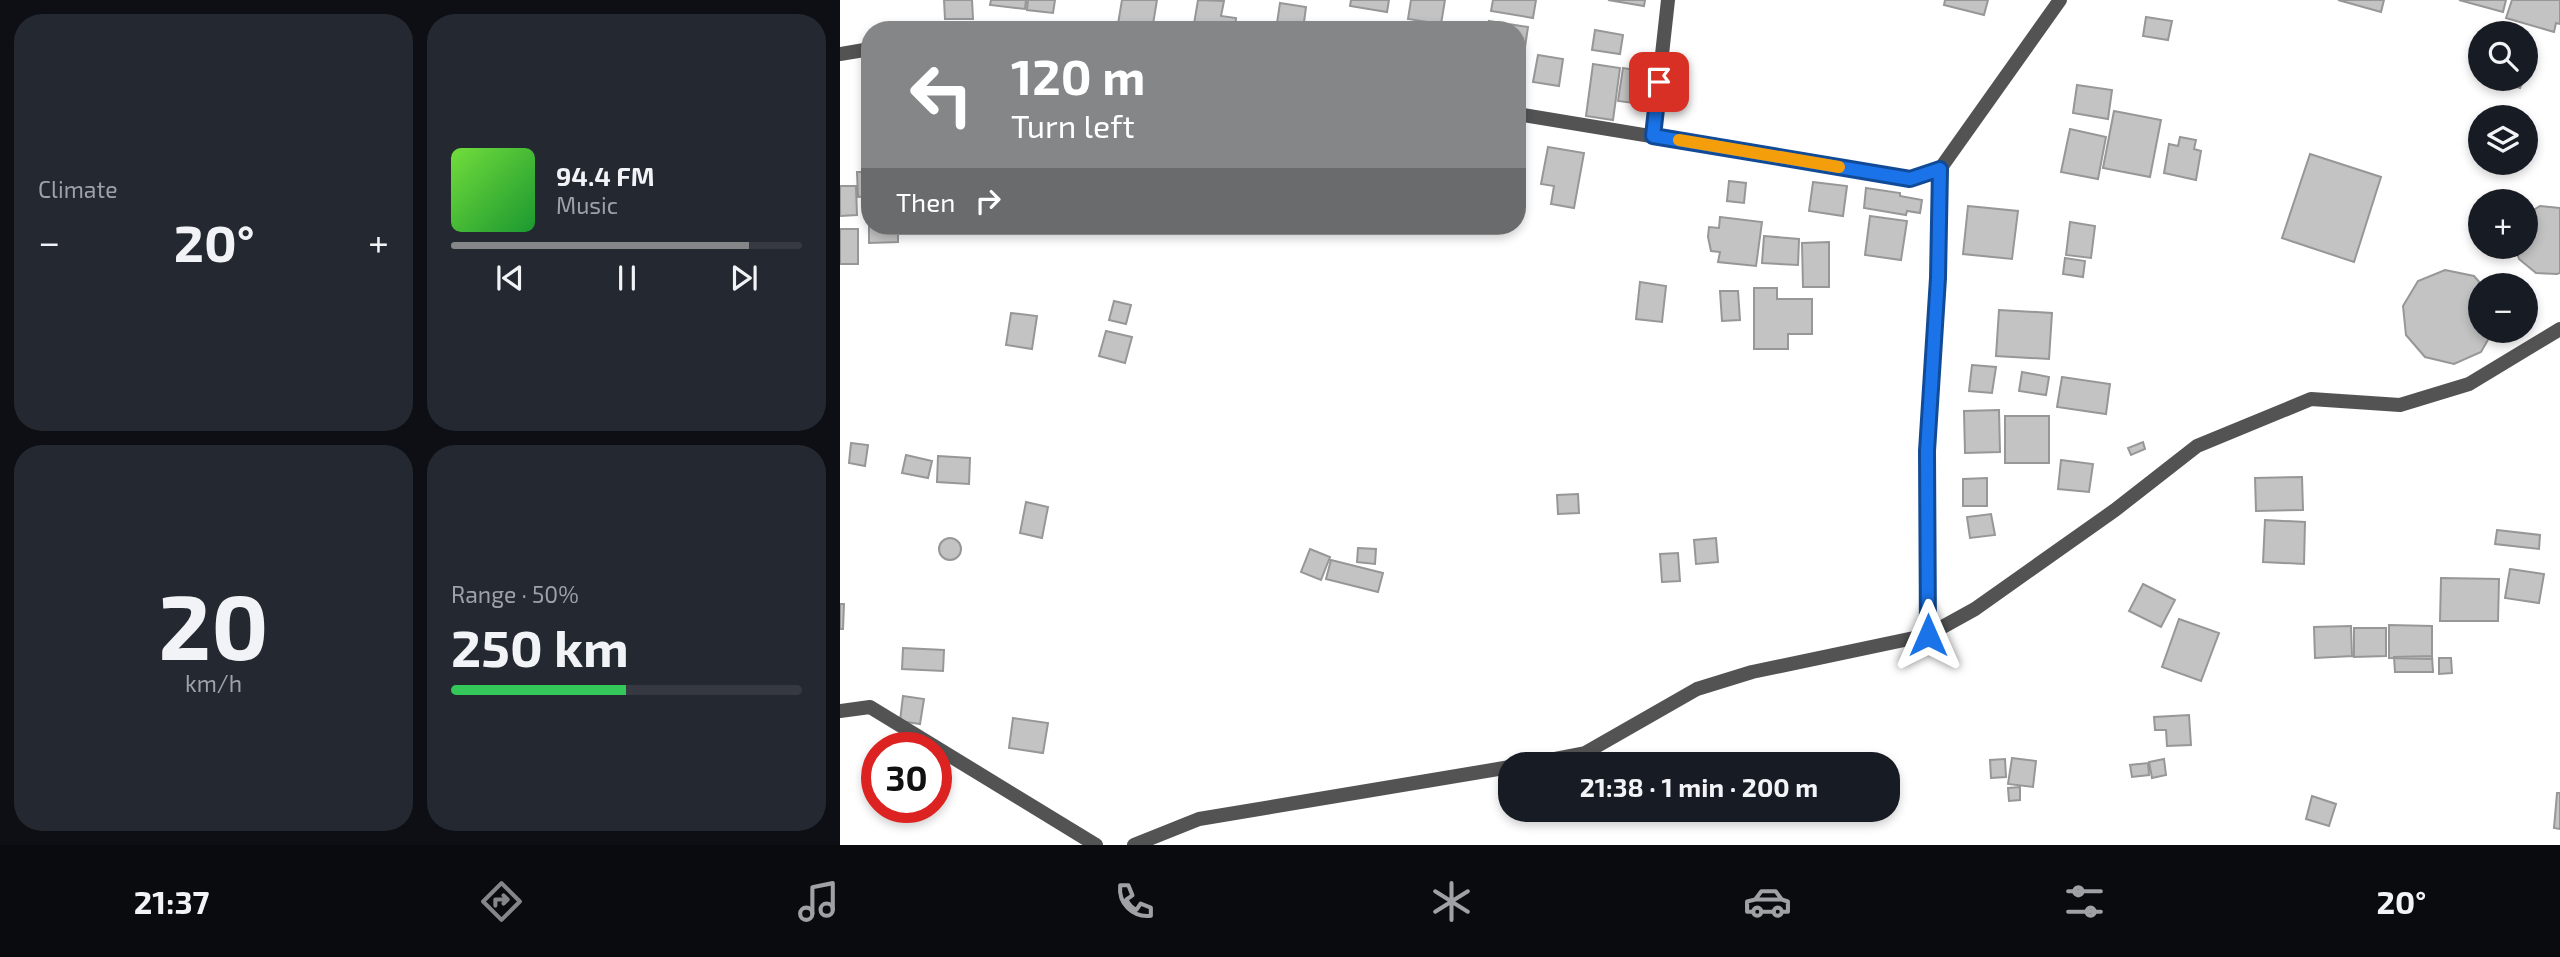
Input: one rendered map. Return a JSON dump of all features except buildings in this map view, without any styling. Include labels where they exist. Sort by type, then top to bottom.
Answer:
[{"type":"street","points":[[1653,136],[1668,0]]},
{"type":"street","points":[[1928,635],[1927,451],[1938,278],[1940,169],[2060,0]]},
{"type":"street","points":[[840,54],[861,50]]},
{"type":"street","points":[[1526,115],[1910,179],[1940,169]]},
{"type":"street","points":[[1587,752],[1708,685],[1752,672],[1928,635],[1975,610],[2115,510],[2197,446],[2312,399],[2400,404],[2469,384],[2560,329]]},
{"type":"street","points":[[840,710],[870,707],[1096,845]]},
{"type":"street","points":[[1134,845],[1199,819],[1498,769]]},
{"type":"slow traffic","points":[[1679,140],[1839,167]]},
{"type":"route","points":[[1659,82],[1653,136],[1910,179],[1940,169],[1938,278],[1927,451],[1928,635]]}]
